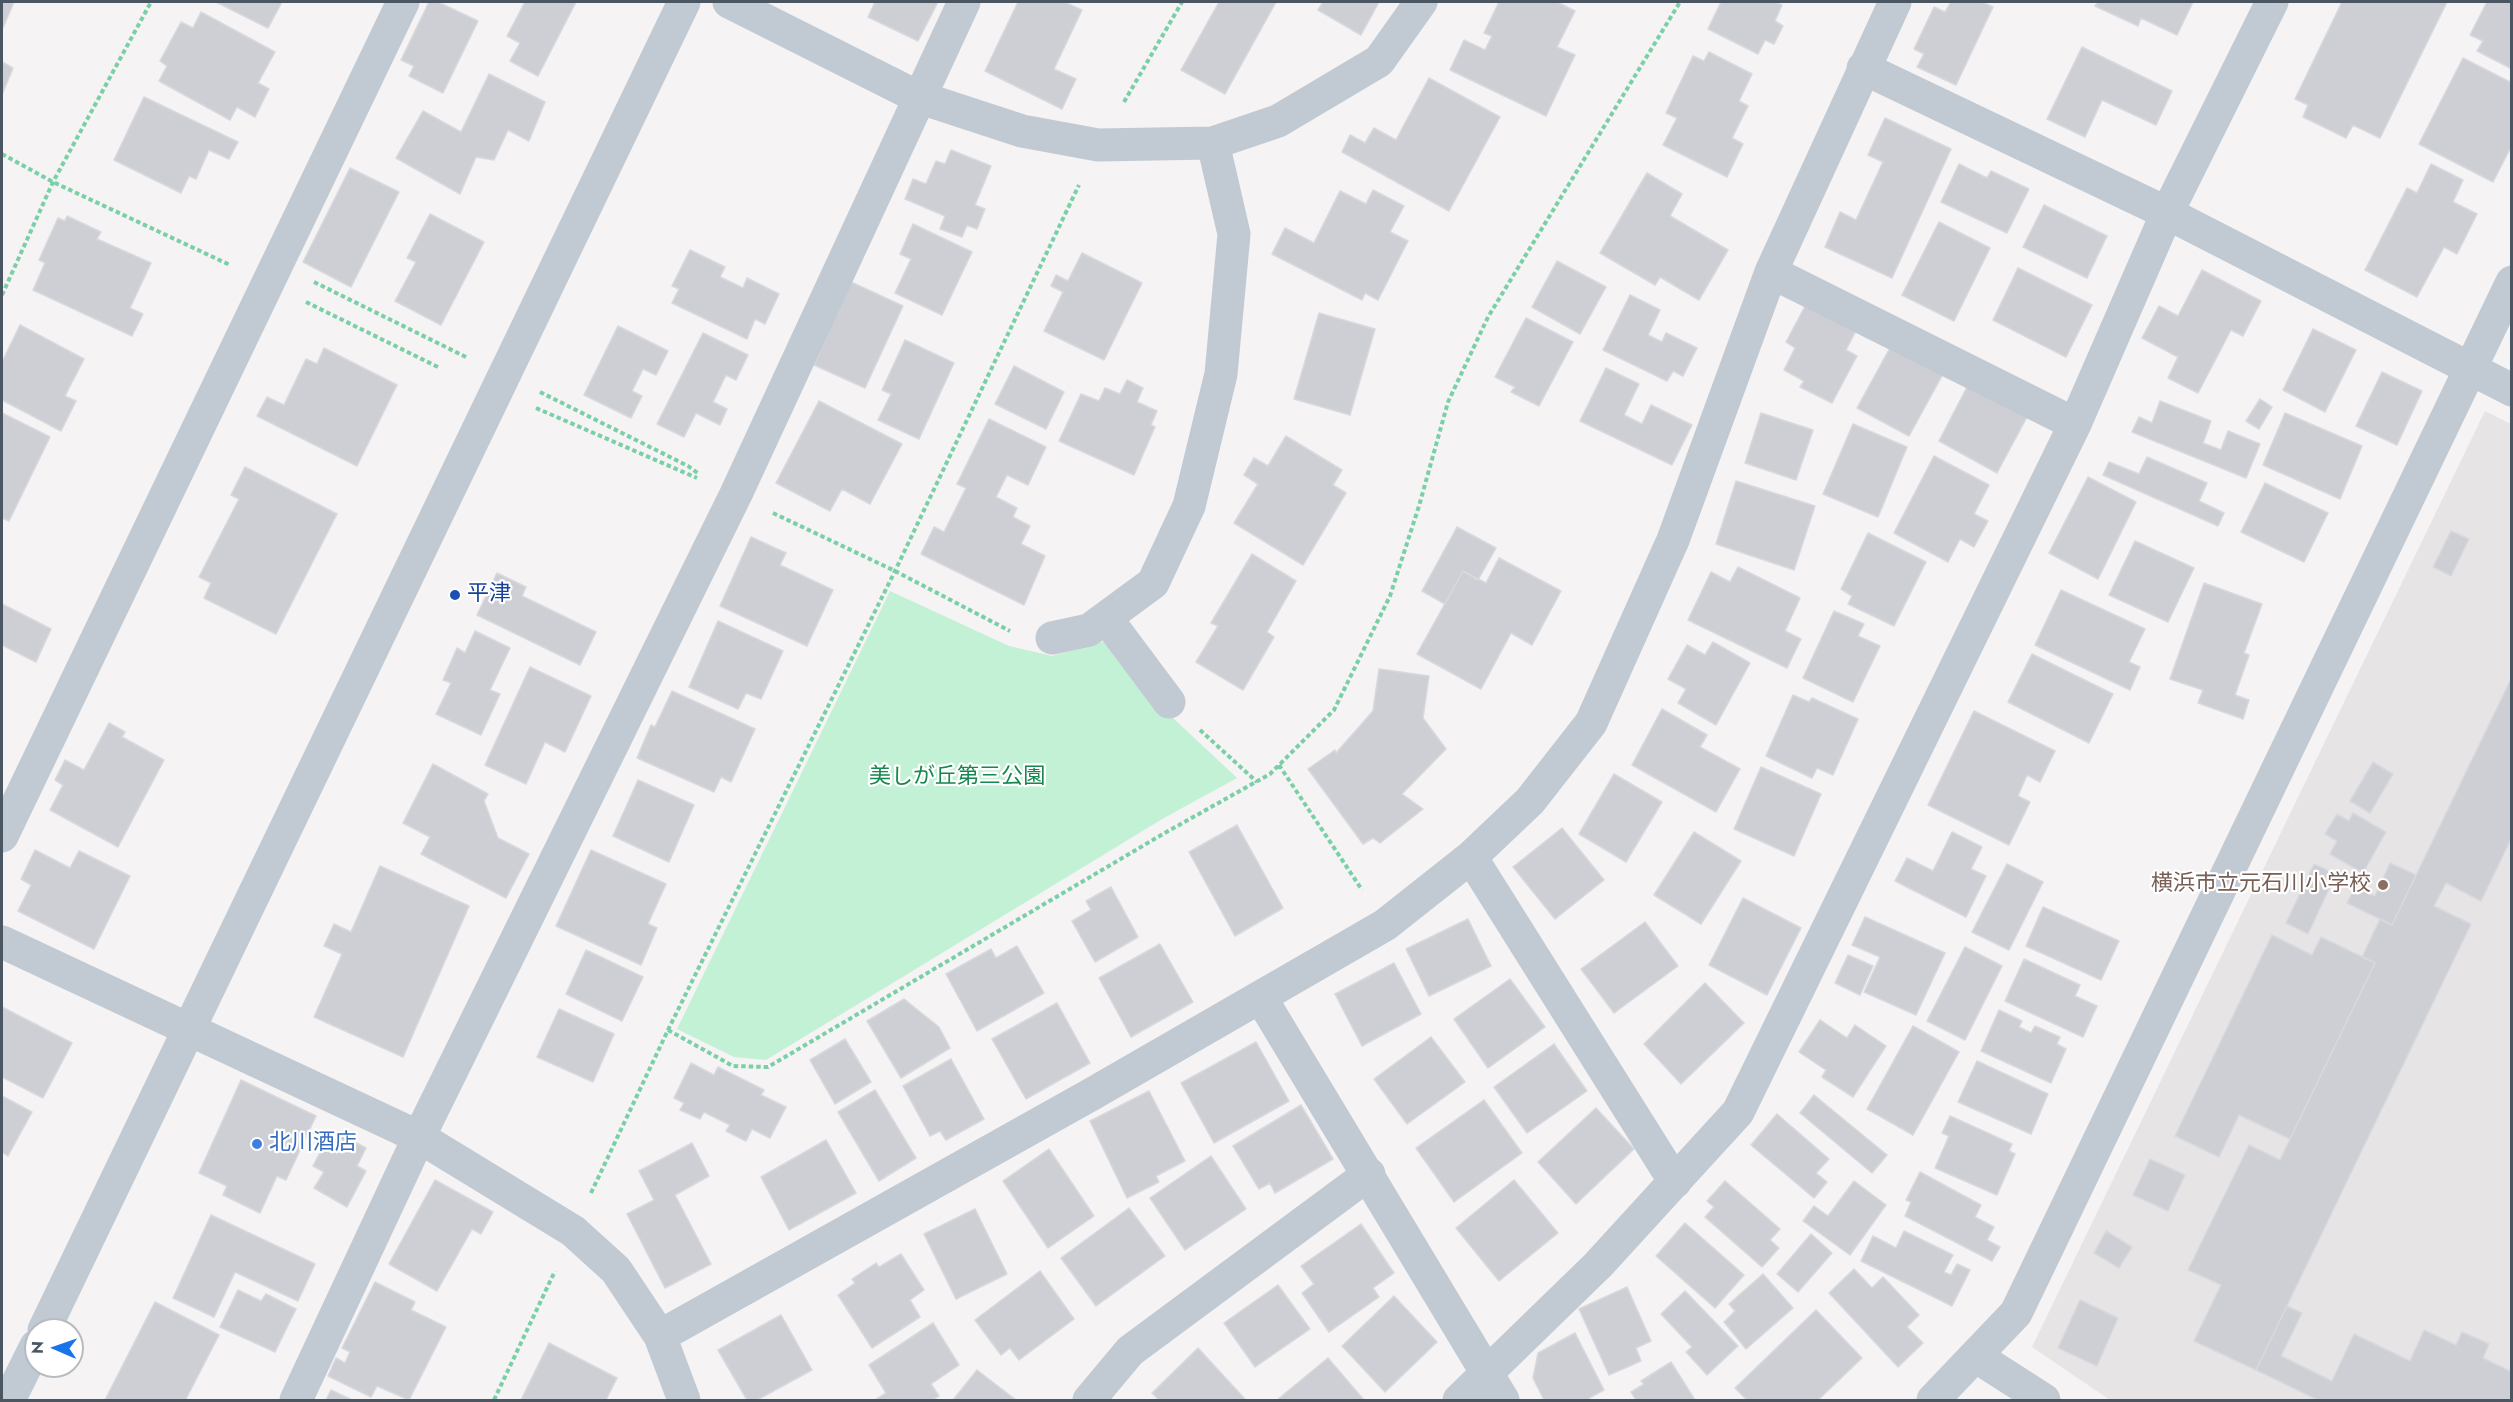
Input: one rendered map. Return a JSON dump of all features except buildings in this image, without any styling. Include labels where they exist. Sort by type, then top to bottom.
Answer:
[{"type":"street","points":[[2,836],[403,2]]},
{"type":"street","points":[[50,1318],[684,2]]},
{"type":"street","points":[[729,2],[918,97],[1022,131],[1098,145],[1213,143],[1278,121],[1379,61],[1421,2]]},
{"type":"street","points":[[296,1401],[419,1137],[736,494],[964,2]]},
{"type":"street","points":[[660,1336],[1261,998],[1385,925],[1471,857],[1530,801],[1591,723],[1673,540],[1771,272],[1895,2]]},
{"type":"street","points":[[1459,1401],[1496,1386],[1598,1265],[1738,1112],[2075,424],[2167,213],[2272,2]]},
{"type":"street","points":[[1863,68],[2167,213],[2511,390]]},
{"type":"street","points":[[1052,638],[1089,630],[1153,583],[1189,506],[1221,374],[1234,234],[1213,143]]},
{"type":"street","points":[[1771,272],[2075,424]]},
{"type":"street","points":[[1933,1401],[1977,1357],[2016,1313],[2511,282]]},
{"type":"street","points":[[1107,619],[1169,702]]},
{"type":"street","points":[[1471,857],[1675,1182]]},
{"type":"street","points":[[2,942],[419,1137],[573,1231],[616,1270],[660,1336],[684,1401]]},
{"type":"street","points":[[1261,998],[1496,1386]]},
{"type":"street","points":[[1089,1401],[1130,1351],[1369,1174]]},
{"type":"street","points":[[1977,1357],[2044,1401]]},
{"type":"street","points":[[9,1401],[24,1370]]},
{"type":"path","points":[[2,295],[53,182],[151,2]]},
{"type":"path","points":[[494,1401],[668,1030],[895,571],[1098,145],[1182,2]]},
{"type":"path","points":[[668,1030],[733,1065],[768,1067],[1163,834],[1257,782],[1279,765],[1334,710],[1390,596],[1419,506],[1448,402],[1488,317],[1680,2]]},
{"type":"path","points":[[2,154],[53,182],[231,266]]},
{"type":"path","points":[[307,278],[439,344]]},
{"type":"path","points":[[305,301],[440,368]]},
{"type":"path","points":[[534,389],[688,466]]},
{"type":"path","points":[[536,408],[700,480]]},
{"type":"path","points":[[770,511],[895,571],[1012,632],[1052,638]]},
{"type":"path","points":[[1169,702],[1257,782]]},
{"type":"path","points":[[1279,765],[1385,925]]},
{"type":"shaded area","name":"横浜市立元石川小学校","points":[[2485,411],[2511,424],[2511,1400],[2110,1400],[2032,1347]]},
{"type":"green space","name":"美しが丘第三公園","points":[[890,591],[1009,646],[1052,656],[1105,641],[1157,703],[1237,778],[1164,818],[766,1060],[734,1057],[677,1029]]},
{"type":"place","name":"平津","points":[[455,595]]},
{"type":"place","name":"横浜市立元石川小学校","points":[[2383,885]]},
{"type":"place","name":"北川酒店","points":[[257,1144]]}]
